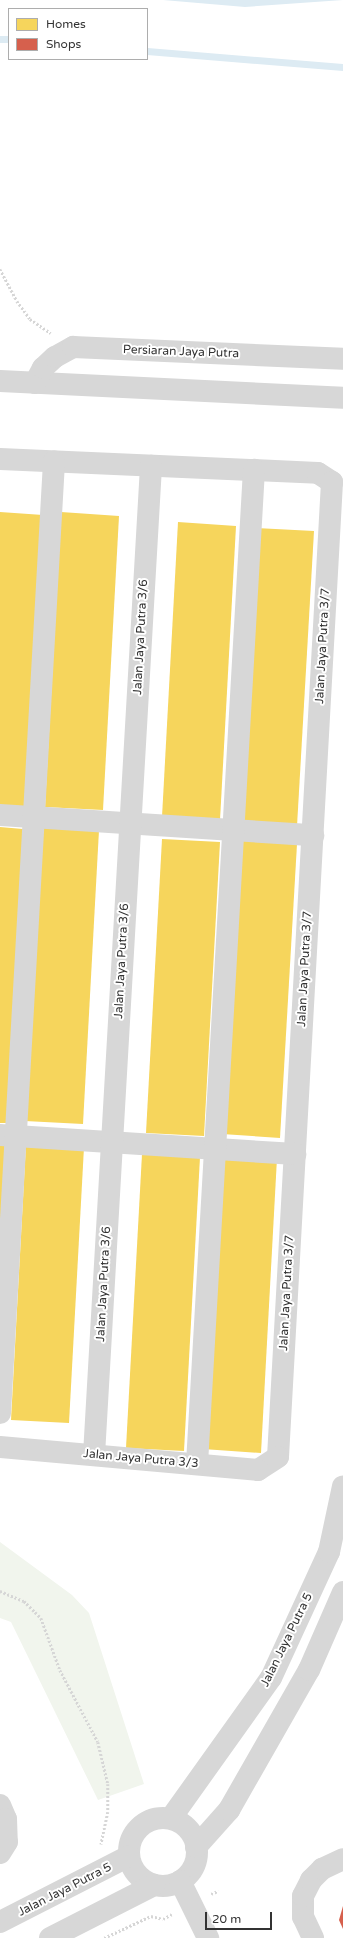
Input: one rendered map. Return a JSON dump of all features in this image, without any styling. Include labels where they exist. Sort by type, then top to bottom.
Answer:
[{"type":"street","name":"Persiaran Jaya Putra","points":[[73,347],[333,358]]},
{"type":"street","points":[[35,383],[43,368],[55,357],[73,347]]},
{"type":"street","points":[[333,358],[343,351]]},
{"type":"street","points":[[0,380],[343,398]]},
{"type":"street","points":[[0,459],[254,470],[196,1464]]},
{"type":"street","points":[[0,1413],[8,1136],[34,817],[54,462]]},
{"type":"street","name":"Jalan Jaya Putra 3/6","points":[[94,1455],[151,466]]},
{"type":"street","name":"Jalan Jaya Putra 3/7","points":[[254,470],[318,474],[332,482],[278,1457]]},
{"type":"street","points":[[0,815],[313,835]]},
{"type":"street","points":[[8,1136],[295,1154]]},
{"type":"street","name":"Jalan Jaya Putra 3/3","points":[[0,1447],[258,1470],[278,1457]]},
{"type":"street","name":"Jalan Jaya Putra 5","points":[[171,1818],[271,1678],[329,1552],[343,1486]]},
{"type":"street","points":[[196,1847],[229,1810],[310,1670],[343,1592]]},
{"type":"street","points":[[0,1805],[6,1818],[7,1842],[0,1853]]},
{"type":"street","points":[[157,1818],[171,1818],[183,1824],[192,1834],[196,1847],[196,1860],[190,1872],[180,1881],[168,1885],[154,1885],[142,1879],[133,1869],[129,1856],[130,1843],[135,1831],[145,1822],[157,1818]]},
{"type":"street","name":"Jalan Jaya Putra 5","points":[[0,1922],[129,1856]]},
{"type":"street","points":[[313,1938],[303,1917],[303,1896],[311,1880],[322,1869],[343,1859]]},
{"type":"street","points":[[180,1881],[208,1938]]},
{"type":"street","points":[[50,1938],[154,1885]]},
{"type":"path","points":[[0,269],[17,301],[30,319],[73,347]]},
{"type":"path","points":[[0,1591],[24,1601],[41,1618],[60,1670],[98,1742],[108,1784],[108,1812],[101,1846],[95,1849]]},
{"type":"path","points":[[104,1938],[151,1916],[163,1918],[218,1891]]},
{"type":"shaded area","points":[[163,0],[343,0],[245,7]]},
{"type":"shaded area","points":[[0,1542],[72,1595],[89,1613],[144,1784],[98,1800],[11,1622],[0,1618]]},
{"type":"building: Homes","points":[[0,512],[43,515],[27,809],[0,807]]},
{"type":"building: Homes","points":[[61,512],[119,516],[103,810],[45,807]]},
{"type":"building: Homes","points":[[178,522],[236,526],[220,820],[162,817]]},
{"type":"building: Homes","points":[[256,528],[314,531],[297,826],[239,822]]},
{"type":"building: Homes","points":[[0,827],[23,829],[7,1123],[0,1123]]},
{"type":"building: Homes","points":[[42,827],[99,830],[83,1124],[25,1121]]},
{"type":"building: Homes","points":[[162,839],[220,842],[204,1136],[146,1133]]},
{"type":"building: Homes","points":[[239,840],[297,844],[280,1138],[222,1134]]},
{"type":"building: Homes","points":[[26,1144],[84,1147],[69,1423],[11,1420]]},
{"type":"building: Homes","points":[[0,1146],[7,1146],[0,1258]]},
{"type":"building: Homes","points":[[142,1154],[200,1157],[184,1451],[126,1448]]},
{"type":"building: Homes","points":[[219,1155],[277,1158],[261,1453],[203,1449]]},
{"type":"building: Shops","points":[[343,1906],[343,1929],[339,1920]]},
{"type":"waterway","points":[[0,39],[8,39]]},
{"type":"waterway","points":[[148,51],[343,67]]}]
